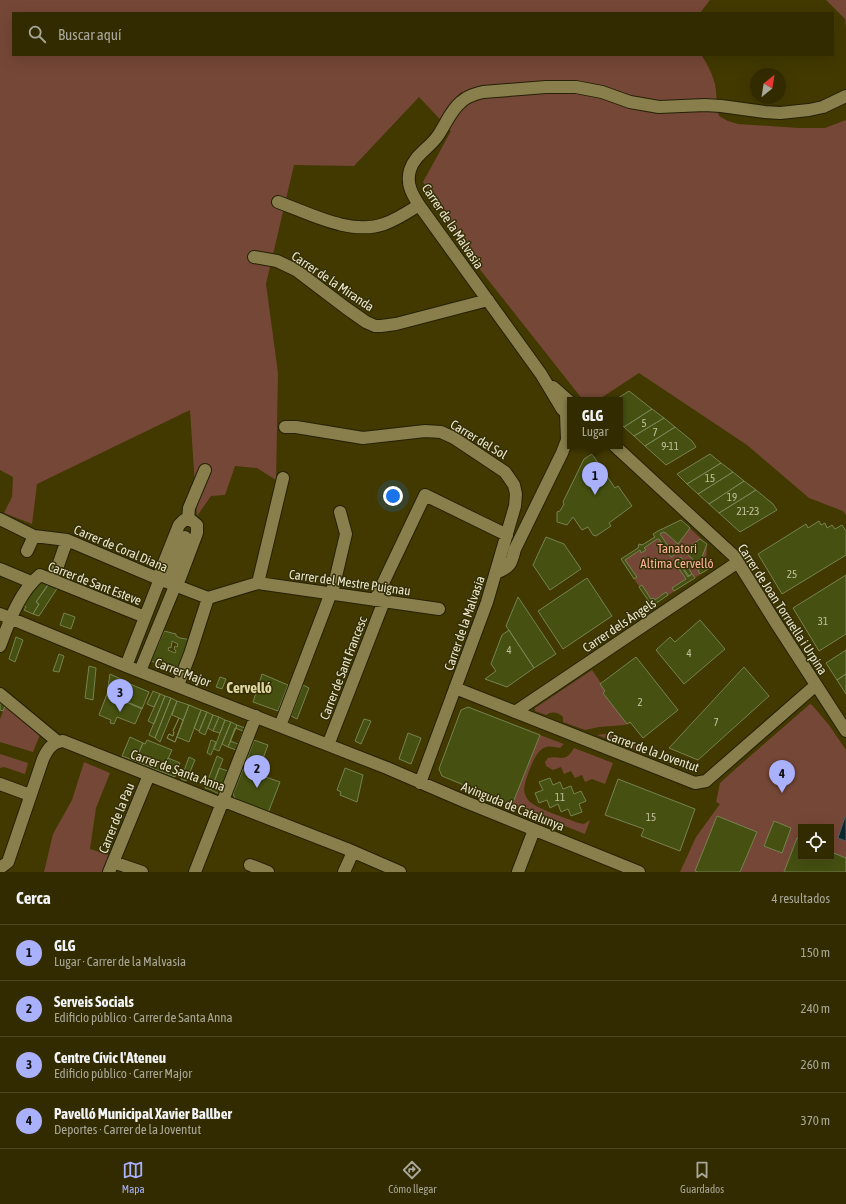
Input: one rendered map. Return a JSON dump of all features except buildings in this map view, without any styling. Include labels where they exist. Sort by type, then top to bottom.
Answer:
[{"type":"street","name":"Carrer de la Malvasia","points":[[567,410],[557,402],[541,374],[419,205],[410,190],[410,170],[413,163],[418,156],[436,139],[456,106],[471,96],[494,91],[576,86],[602,92],[630,102],[659,107],[705,105],[780,113],[823,107],[846,96]]},
{"type":"street","points":[[278,202],[332,222],[357,228],[375,227],[384,224],[394,220],[419,205]]},
{"type":"street","name":"Carrer de la Miranda","points":[[254,257],[277,261],[296,270],[346,308],[375,326],[396,324],[488,300]]},
{"type":"street","name":"Carrer del Sol","points":[[284,428],[296,427],[363,438],[425,431],[441,432],[500,467],[512,480],[516,499],[496,573]]},
{"type":"street","name":"Carrer de la Malvasia","points":[[420,783],[487,602],[496,573],[506,569],[510,565],[515,549],[567,440]]},
{"type":"street","name":"Carrer de Joan Torruella i Urpina","points":[[618,449],[729,549],[846,731]]},
{"type":"street","points":[[188,520],[189,508],[205,470]]},
{"type":"street","points":[[178,685],[208,598],[258,583],[283,478]]},
{"type":"street","name":"Carrer de Sant Francesc","points":[[328,745],[380,601],[425,495],[507,535]]},
{"type":"street","points":[[280,726],[331,593],[346,534],[340,512]]},
{"type":"street","name":"Carrer de Coral Diana","points":[[0,519],[34,536],[67,540],[208,598]]},
{"type":"street","points":[[135,663],[145,617],[168,581],[180,578],[197,533],[197,525],[191,520],[182,521],[179,525],[161,570],[168,581]]},
{"type":"street","points":[[27,551],[34,536]]},
{"type":"street","points":[[135,663],[185,537]]},
{"type":"street","points":[[53,580],[67,540]]},
{"type":"street","name":"Carrer dels Àngels","points":[[515,712],[738,562]]},
{"type":"street","points":[[0,569],[31,582]]},
{"type":"street","name":"Carrer de Sant Esteve","points":[[0,646],[5,616],[31,582],[40,575],[145,617]]},
{"type":"street","name":"Carrer del Mestre Puignau","points":[[258,583],[439,609]]},
{"type":"street","name":"Carrer Major","points":[[5,616],[135,663],[178,685],[378,764]]},
{"type":"street","name":"Carrer de la Joventut","points":[[455,688],[690,782],[700,783],[710,777],[816,684]]},
{"type":"street","points":[[0,694],[58,742],[52,745],[46,753],[30,795],[8,862],[0,868]]},
{"type":"street","points":[[195,872],[256,716]]},
{"type":"street","name":"Carrer de Santa Anna","points":[[58,742],[65,742],[217,802],[229,803],[400,872]]},
{"type":"street","name":"Avinguda de Catalunya","points":[[378,764],[420,783],[639,872]]},
{"type":"street","name":"Carrer de la Pau","points":[[111,867],[149,775]]},
{"type":"street","points":[[0,784],[30,795]]},
{"type":"street","points":[[518,872],[534,830]]},
{"type":"street","points":[[344,872],[353,852]]},
{"type":"street","points":[[250,865],[268,872]]},
{"type":"street","points":[[111,867],[142,872]]},
{"type":"green space","points":[[0,0],[710,0],[701,12],[12,12],[12,56],[702,56],[709,68],[715,84],[719,116],[728,121],[738,124],[798,128],[825,128],[846,120],[846,515],[843,511],[809,498],[747,445],[639,373],[603,397],[581,397],[470,257],[423,182],[451,131],[419,97],[354,166],[294,165],[266,284],[278,373],[276,480],[257,468],[235,466],[225,495],[211,496],[197,516],[190,410],[37,484],[32,524],[4,513],[12,497],[13,477],[0,470]]},
{"type":"green space","points":[[826,0],[846,0],[846,28],[845,19]]},
{"type":"green space","name":"Tanatori Altima Cervelló","points":[[681,520],[707,544],[706,565],[710,568],[652,606],[621,559],[638,548],[639,544],[643,545],[654,537],[653,534]]},
{"type":"green space","points":[[592,670],[605,691],[603,693],[627,724],[630,722],[631,723],[624,725],[585,730],[563,722],[563,717],[557,713],[550,713],[546,715],[535,711],[535,708]]},
{"type":"green space","points":[[810,704],[812,705],[829,725],[846,750],[846,872],[680,872],[696,837],[720,804],[716,802],[720,783]]},
{"type":"green space","points":[[5,706],[41,732],[33,752],[0,742],[0,719]]},
{"type":"green space","points":[[604,734],[615,736],[649,748],[645,753],[597,735]]},
{"type":"green space","points":[[540,735],[564,744],[560,748],[546,747],[539,752],[530,768],[524,792],[531,803],[544,810],[579,823],[584,824],[590,820],[585,834],[512,805]]},
{"type":"green space","points":[[574,748],[613,763],[605,784],[592,779],[585,782],[582,775],[575,778],[571,771],[564,774],[561,767],[553,770],[546,766],[545,762],[548,758],[562,758],[568,756]]},
{"type":"green space","points":[[0,754],[28,763],[25,774],[4,767],[0,768]]},
{"type":"green space","points":[[84,762],[110,773],[96,808],[90,849],[115,857],[110,872],[44,872],[53,834],[72,800]]},
{"type":"water","points":[[846,817],[846,841],[838,838]]},
{"type":"place","name":"GLG","points":[[595,495]]},
{"type":"place","name":"Centre Cívic l'Ateneu","points":[[120,712]]},
{"type":"place","name":"Serveis Socials","points":[[257,788]]},
{"type":"place","name":"Pavelló Municipal Xavier Ballber","points":[[782,793]]},
{"type":"district","name":"Cervelló","points":[[249,688]]}]
